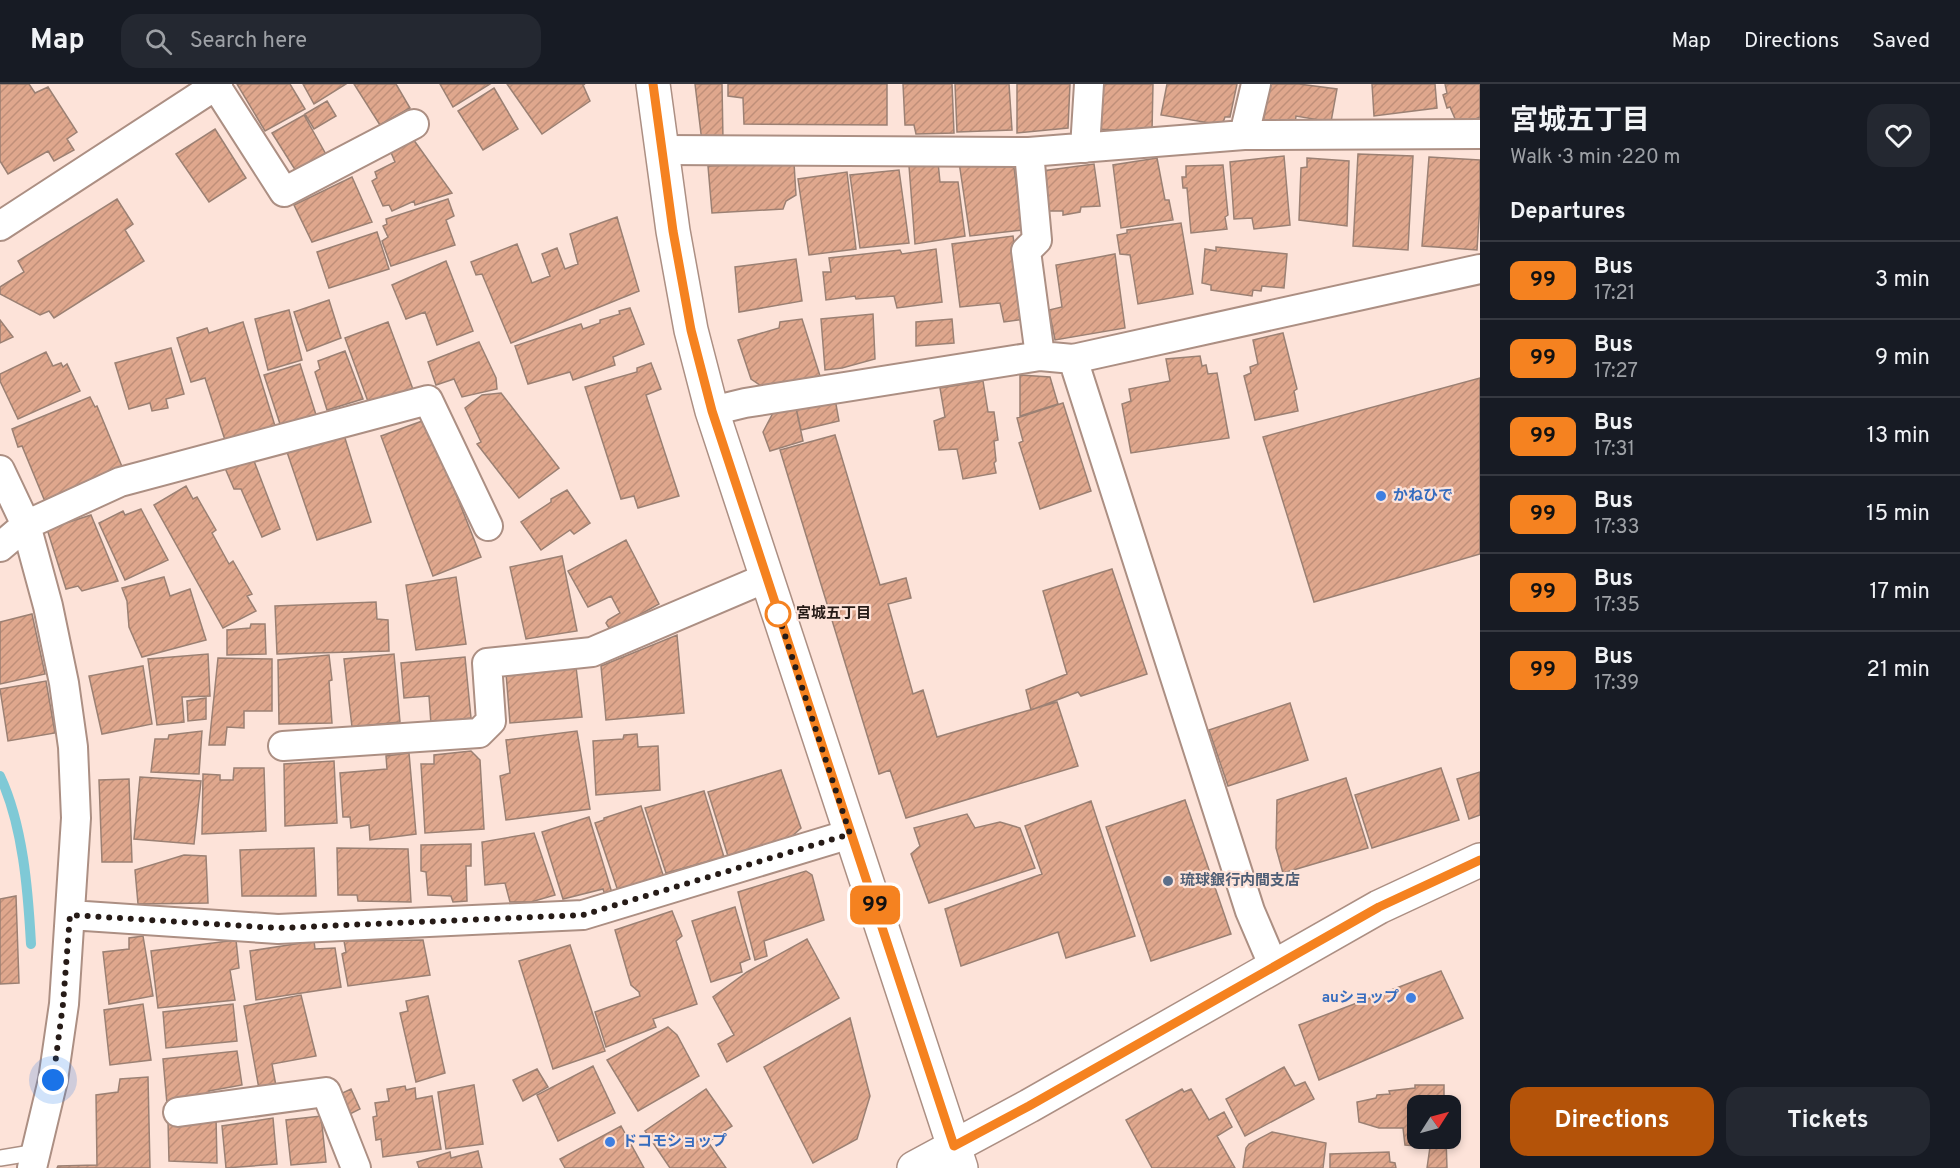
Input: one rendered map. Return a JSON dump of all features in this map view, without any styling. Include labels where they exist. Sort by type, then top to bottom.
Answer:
[{"type":"street","points":[[653,84],[673,231],[689,319],[712,411],[958,1157]]},
{"type":"street","points":[[1085,148],[1089,84]]},
{"type":"street","points":[[1244,135],[1256,84]]},
{"type":"street","points":[[0,226],[217,85],[284,192],[414,124]]},
{"type":"street","points":[[662,150],[1029,152],[1244,135],[1480,134]]},
{"type":"street","points":[[1029,152],[1037,240],[1026,251],[1040,356]]},
{"type":"street","points":[[712,411],[757,401],[1040,356],[1073,359],[1480,269]]},
{"type":"street","points":[[1073,359],[1250,911],[1274,968]]},
{"type":"street","points":[[0,547],[26,525],[120,482],[428,400],[488,526]]},
{"type":"street","points":[[0,470],[26,525],[48,606],[64,683],[73,747],[76,818],[63,1004],[53,1080],[34,1160]]},
{"type":"street","points":[[283,746],[479,733],[491,720],[487,663],[592,652],[766,578]]},
{"type":"street","points":[[70,915],[278,928],[583,915],[850,834]]},
{"type":"street","points":[[914,1168],[958,1157],[1379,907],[1480,860]]},
{"type":"street","points":[[178,1112],[326,1092],[356,1168]]},
{"type":"lane","points":[[0,1158],[34,1160]]},
{"type":"building","points":[[0,84],[29,84],[35,93],[48,87],[77,132],[67,139],[74,150],[54,161],[48,151],[8,174],[0,161]]},
{"type":"building","points":[[237,84],[290,84],[305,109],[265,131]]},
{"type":"building","points":[[303,84],[346,84],[314,104]]},
{"type":"building","points":[[354,84],[396,84],[410,108],[380,125]]},
{"type":"building","points":[[440,84],[490,84],[453,107]]},
{"type":"building","points":[[507,84],[585,84],[583,85],[590,101],[542,134]]},
{"type":"building","points":[[695,84],[722,84],[723,140],[702,142]]},
{"type":"building","points":[[728,84],[887,84],[887,125],[744,124],[743,98],[728,96]]},
{"type":"building","points":[[903,84],[952,84],[954,133],[916,134],[914,125],[905,125]]},
{"type":"building","points":[[955,84],[1009,84],[1012,130],[957,132]]},
{"type":"building","points":[[1017,84],[1070,84],[1068,128],[1017,133]]},
{"type":"building","points":[[1099,84],[1153,84],[1152,132],[1096,129]]},
{"type":"building","points":[[1167,84],[1237,84],[1230,117],[1225,117],[1222,125],[1161,115]]},
{"type":"building","points":[[1270,84],[1299,84],[1337,89],[1331,122],[1296,116],[1295,124],[1263,122]]},
{"type":"building","points":[[1372,84],[1435,84],[1437,108],[1374,116]]},
{"type":"building","points":[[1445,84],[1480,84],[1480,117],[1471,121],[1456,121],[1450,107],[1447,108],[1443,95],[1447,93]]},
{"type":"building","points":[[494,88],[518,129],[483,150],[458,111]]},
{"type":"building","points":[[327,101],[336,116],[314,129],[305,114]]},
{"type":"building","points":[[304,115],[328,158],[299,176],[272,133]]},
{"type":"building","points":[[215,129],[246,178],[209,202],[176,154]]},
{"type":"building","points":[[413,139],[452,193],[415,205],[414,201],[392,211],[389,205],[383,206],[372,181],[377,178],[375,172],[395,162],[390,150]]},
{"type":"building","points":[[1358,154],[1413,156],[1408,250],[1353,246]]},
{"type":"building","points":[[1284,156],[1290,225],[1254,229],[1252,218],[1234,219],[1230,162]]},
{"type":"building","points":[[1429,157],[1480,160],[1477,250],[1422,246]]},
{"type":"building","points":[[1157,158],[1165,200],[1169,200],[1173,220],[1121,228],[1113,165]]},
{"type":"building","points":[[1307,158],[1349,161],[1347,226],[1299,220],[1301,168],[1307,167]]},
{"type":"building","points":[[1013,161],[1023,230],[970,236],[959,162]]},
{"type":"building","points":[[938,162],[940,182],[958,182],[965,236],[915,244],[909,166]]},
{"type":"building","points":[[794,163],[796,195],[786,201],[783,209],[712,213],[708,166]]},
{"type":"building","points":[[1094,164],[1100,206],[1081,207],[1080,212],[1063,215],[1063,211],[1049,211],[1042,171]]},
{"type":"building","points":[[1223,165],[1228,215],[1225,217],[1227,229],[1191,233],[1187,188],[1183,188],[1182,177],[1186,177],[1186,166]]},
{"type":"building","points":[[899,170],[909,243],[860,248],[850,175]]},
{"type":"building","points":[[847,172],[856,249],[809,255],[798,179]]},
{"type":"building","points":[[352,177],[372,222],[312,242],[294,205]]},
{"type":"building","points":[[117,199],[133,224],[125,230],[144,261],[54,318],[49,311],[40,315],[0,294],[0,287],[24,272],[18,261]]},
{"type":"building","points":[[448,199],[454,216],[446,220],[455,245],[391,266],[382,241],[388,237],[383,226],[387,224],[386,219]]},
{"type":"building","points":[[617,217],[639,291],[511,343],[482,274],[476,275],[471,262],[517,244],[532,283],[550,276],[542,254],[557,248],[565,269],[578,264],[570,234]]},
{"type":"building","points":[[1181,223],[1193,294],[1138,304],[1130,255],[1120,254],[1117,235],[1127,233],[1127,230]]},
{"type":"building","points":[[377,232],[389,269],[329,288],[317,252]]},
{"type":"building","points":[[1013,236],[1026,319],[1004,322],[1000,303],[960,307],[952,244]]},
{"type":"building","points":[[1216,247],[1287,254],[1284,288],[1262,286],[1261,291],[1253,290],[1252,296],[1211,290],[1211,285],[1202,283],[1205,249],[1216,251]]},
{"type":"building","points":[[936,249],[942,302],[897,308],[894,296],[856,299],[855,296],[826,300],[823,272],[831,272],[829,258],[900,250],[902,254]]},
{"type":"building","points":[[1115,254],[1125,328],[1055,340],[1049,310],[1062,307],[1056,265]]},
{"type":"building","points":[[796,259],[802,301],[739,312],[735,267]]},
{"type":"building","points":[[446,261],[473,331],[437,345],[425,312],[406,319],[392,285]]},
{"type":"building","points":[[329,300],[341,338],[307,351],[294,312]]},
{"type":"building","points":[[630,308],[644,344],[613,357],[615,365],[573,380],[570,372],[528,384],[515,346],[581,324],[583,329]]},
{"type":"building","points":[[289,310],[302,360],[268,370],[255,319]]},
{"type":"building","points":[[873,314],[875,359],[825,370],[821,319]]},
{"type":"building","points":[[802,319],[820,376],[767,390],[751,379],[738,340],[779,328],[780,322]]},
{"type":"building","points":[[952,319],[954,343],[916,346],[916,322]]},
{"type":"building","points":[[0,320],[13,337],[0,343]]},
{"type":"building","points":[[243,322],[275,426],[225,440],[205,378],[191,382],[177,338],[207,328],[209,333]]},
{"type":"building","points":[[388,322],[414,392],[370,407],[345,338]]},
{"type":"building","points":[[1283,333],[1297,389],[1294,391],[1298,411],[1255,420],[1244,376],[1251,373],[1250,367],[1258,364],[1253,340]]},
{"type":"building","points":[[479,342],[496,378],[497,389],[462,397],[454,379],[436,385],[428,362]]},
{"type":"building","points":[[171,348],[184,394],[166,399],[168,408],[152,411],[150,403],[129,409],[115,363]]},
{"type":"building","points":[[345,351],[363,399],[327,410],[315,372],[320,369],[318,361]]},
{"type":"building","points":[[46,352],[53,366],[61,363],[63,367],[67,364],[80,391],[18,419],[0,381],[0,374]]},
{"type":"building","points":[[1200,356],[1202,366],[1206,365],[1208,374],[1217,373],[1229,438],[1131,453],[1122,404],[1131,401],[1129,389],[1170,381],[1166,359]]},
{"type":"building","points":[[651,363],[661,389],[646,395],[679,496],[638,508],[634,496],[621,499],[585,387],[637,372],[637,368]]},
{"type":"building","points":[[300,364],[317,418],[281,427],[264,375]]},
{"type":"building","points":[[1020,375],[1050,377],[1058,404],[1020,416]]},
{"type":"building","name":"かねひで","points":[[1480,378],[1480,554],[1314,602],[1263,437]]},
{"type":"building","points":[[983,381],[988,412],[994,412],[998,440],[994,441],[996,473],[963,479],[957,449],[939,450],[934,421],[945,417],[940,388]]},
{"type":"building","points":[[501,393],[559,468],[519,498],[477,444],[481,442],[465,408],[482,395]]},
{"type":"building","points":[[90,397],[95,407],[97,406],[123,469],[46,504],[22,446],[18,447],[12,429]]},
{"type":"building","points":[[835,399],[839,421],[801,430],[796,408]]},
{"type":"building","points":[[1063,403],[1091,491],[1040,509],[1019,443],[1023,441],[1017,418]]},
{"type":"building","points":[[796,408],[803,441],[770,451],[763,432],[773,413]]},
{"type":"building","points":[[425,420],[463,485],[454,489],[481,557],[433,576],[381,436]]},
{"type":"building","points":[[344,435],[371,522],[317,540],[287,452]]},
{"type":"building","points":[[835,435],[880,585],[906,578],[911,598],[888,604],[913,694],[923,690],[937,737],[1057,702],[1078,766],[906,818],[890,770],[879,774],[780,450]]},
{"type":"building","points":[[254,461],[280,529],[262,537],[241,489],[234,489],[225,468]]},
{"type":"building","points":[[186,486],[193,499],[197,497],[216,530],[212,533],[229,564],[233,561],[252,594],[247,596],[256,611],[223,628],[154,505]]},
{"type":"building","points":[[567,490],[590,523],[574,534],[570,530],[541,550],[521,522]]},
{"type":"building","points":[[141,509],[168,560],[125,580],[99,523],[123,511],[125,515]]},
{"type":"building","points":[[91,515],[118,581],[82,591],[78,586],[66,589],[47,529]]},
{"type":"building","points":[[626,540],[659,604],[632,619],[631,623],[614,630],[606,623],[620,613],[611,596],[588,607],[568,571]]},
{"type":"building","points":[[562,556],[577,631],[526,639],[510,567]]},
{"type":"building","points":[[1112,569],[1147,674],[1081,696],[1078,692],[1031,710],[1026,690],[1067,674],[1043,591]]},
{"type":"building","points":[[164,577],[170,596],[190,589],[206,640],[142,657],[129,627],[127,601],[122,588]]},
{"type":"building","points":[[456,577],[466,644],[416,650],[406,585]]},
{"type":"building","points":[[376,602],[377,619],[388,620],[389,651],[277,654],[275,606]]},
{"type":"building","points":[[32,614],[45,674],[0,684],[0,622]]},
{"type":"building","points":[[251,624],[265,624],[266,654],[227,655],[227,630],[250,628]]},
{"type":"building","points":[[677,635],[684,713],[606,720],[601,666]]},
{"type":"building","points":[[208,654],[210,696],[182,697],[184,722],[157,725],[148,659]]},
{"type":"building","points":[[394,654],[400,722],[352,727],[344,659]]},
{"type":"building","points":[[329,655],[332,680],[329,681],[332,723],[279,724],[278,660]]},
{"type":"building","points":[[465,657],[471,718],[431,724],[429,696],[404,698],[401,663]]},
{"type":"building","points":[[218,658],[272,659],[272,711],[244,711],[244,728],[227,727],[225,745],[209,745]]},
{"type":"building","points":[[143,666],[152,724],[102,734],[89,676]]},
{"type":"building","points":[[576,667],[582,717],[510,723],[506,673]]},
{"type":"building","points":[[46,681],[55,733],[8,741],[0,689]]},
{"type":"building","points":[[206,698],[206,719],[188,721],[187,701]]},
{"type":"building","points":[[1290,703],[1308,760],[1228,786],[1209,730]]},
{"type":"building","points":[[202,731],[199,774],[151,772],[155,739],[168,739],[169,735]]},
{"type":"building","points":[[577,731],[590,809],[506,820],[500,776],[510,773],[506,740]]},
{"type":"building","points":[[637,734],[638,747],[658,746],[660,790],[596,795],[593,741],[623,739],[624,735]]},
{"type":"building","points":[[471,751],[480,760],[484,829],[425,833],[421,764],[434,764],[434,755]]},
{"type":"building","points":[[409,753],[416,834],[370,840],[369,825],[351,828],[350,817],[343,817],[340,773],[387,769],[386,756]]},
{"type":"building","points":[[334,761],[337,823],[285,826],[284,764]]},
{"type":"building","points":[[234,768],[264,768],[266,831],[202,834],[203,774],[220,775],[220,780],[233,780]]},
{"type":"building","points":[[1441,768],[1459,820],[1372,848],[1355,795]]},
{"type":"building","points":[[781,770],[801,828],[790,838],[728,856],[708,792]]},
{"type":"building","points":[[1480,772],[1480,815],[1469,819],[1457,779]]},
{"type":"building","points":[[140,777],[201,781],[194,844],[134,839]]},
{"type":"building","points":[[1346,778],[1368,848],[1283,873],[1276,848],[1277,800]]},
{"type":"building","points":[[129,779],[132,862],[102,862],[99,780]]},
{"type":"building","points":[[704,791],[724,857],[666,873],[645,808]]},
{"type":"building","name":"琉球銀行内間支店","points":[[1185,800],[1231,934],[1151,961],[1106,827]]},
{"type":"building","points":[[1091,801],[1135,936],[1066,958],[1058,932],[961,966],[945,909],[1042,874],[1025,826]]},
{"type":"building","points":[[641,806],[664,878],[618,891],[595,823]]},
{"type":"building","points":[[967,814],[975,828],[1000,822],[1020,828],[1035,868],[929,903],[911,854],[920,846],[914,828]]},
{"type":"building","points":[[589,817],[612,893],[605,895],[603,889],[563,899],[542,832]]},
{"type":"building","points":[[534,833],[555,895],[531,902],[510,902],[505,883],[485,885],[482,842]]},
{"type":"building","points":[[471,844],[471,866],[466,866],[467,901],[453,902],[451,896],[428,895],[426,872],[421,871],[421,845]]},
{"type":"building","points":[[314,848],[316,896],[242,896],[240,850]]},
{"type":"building","points":[[337,848],[408,849],[411,902],[358,901],[357,895],[338,895]]},
{"type":"building","points":[[184,855],[206,856],[208,903],[138,904],[135,870]]},
{"type":"building","points":[[806,871],[812,875],[824,920],[764,941],[767,956],[755,960],[738,892]]},
{"type":"building","points":[[16,896],[19,983],[0,984],[0,899]]},
{"type":"building","points":[[735,907],[750,959],[740,963],[742,972],[711,982],[692,921]]},
{"type":"building","points":[[672,911],[682,936],[676,941],[697,1004],[653,1019],[656,1027],[606,1047],[595,1012],[640,996],[631,985],[615,930]]},
{"type":"building","points":[[143,936],[153,996],[109,1004],[103,952],[129,949],[129,938]]},
{"type":"building","points":[[807,939],[839,998],[727,1062],[718,1044],[734,1035],[713,997],[747,972]]},
{"type":"building","points":[[236,940],[239,968],[230,970],[235,1000],[158,1008],[151,951]]},
{"type":"building","points":[[423,940],[430,975],[348,986],[342,954],[346,952],[344,941]]},
{"type":"building","points":[[314,941],[315,949],[335,948],[341,987],[256,1000],[250,951]]},
{"type":"building","points":[[570,945],[605,1051],[553,1069],[519,961]]},
{"type":"building","points":[[1441,971],[1463,1018],[1319,1080],[1299,1025]]},
{"type":"building","points":[[301,995],[316,1056],[272,1064],[276,1086],[259,1089],[244,1006]]},
{"type":"building","points":[[428,996],[445,1073],[416,1082],[400,1013],[408,1011],[406,1001]]},
{"type":"building","points":[[143,1004],[151,1060],[110,1065],[104,1010]]},
{"type":"building","points":[[233,1004],[237,1041],[166,1048],[163,1012]]},
{"type":"building","points":[[850,1018],[870,1096],[857,1139],[813,1163],[764,1067]]},
{"type":"building","points":[[668,1027],[677,1035],[699,1076],[638,1111],[607,1060]]},
{"type":"building","points":[[237,1051],[242,1085],[209,1091],[209,1100],[167,1104],[163,1059]]},
{"type":"building","points":[[593,1066],[615,1113],[558,1141],[537,1095]]},
{"type":"building","points":[[1284,1067],[1295,1086],[1305,1082],[1314,1099],[1245,1136],[1226,1099]]},
{"type":"building","points":[[537,1069],[548,1087],[523,1101],[513,1080]]},
{"type":"building","points":[[148,1077],[150,1168],[57,1168],[58,1166],[97,1165],[96,1095],[118,1092],[120,1079]]},
{"type":"building","points":[[474,1085],[483,1144],[446,1149],[438,1092]]},
{"type":"building","points":[[1415,1085],[1444,1085],[1444,1095],[1407,1095],[1407,1145],[1405,1145],[1403,1128],[1379,1128],[1359,1122],[1357,1102],[1376,1098],[1377,1095],[1390,1094],[1389,1091],[1415,1088]]},
{"type":"building","points":[[405,1086],[406,1090],[415,1088],[416,1099],[432,1096],[441,1149],[383,1157],[381,1139],[376,1140],[373,1117],[377,1116],[375,1103],[389,1101],[387,1089]]},
{"type":"building","points":[[351,1089],[360,1109],[346,1116],[336,1096]]},
{"type":"building","points":[[706,1089],[732,1126],[708,1142],[726,1168],[670,1168],[645,1131]]},
{"type":"building","points":[[1182,1089],[1184,1092],[1191,1089],[1209,1120],[1224,1112],[1232,1127],[1217,1136],[1235,1168],[1152,1168],[1126,1120]]},
{"type":"building","points":[[321,1116],[326,1162],[291,1165],[286,1120]]},
{"type":"building","points":[[216,1117],[217,1163],[169,1161],[168,1121]]},
{"type":"building","points":[[273,1118],[277,1164],[226,1168],[222,1126]]},
{"type":"building","name":"ドコモショップ","points":[[621,1126],[644,1168],[565,1168],[560,1159]]},
{"type":"building","points":[[1272,1132],[1326,1143],[1323,1168],[1243,1168],[1246,1148],[1249,1144]]},
{"type":"building","points":[[1430,1149],[1446,1149],[1447,1168],[1427,1168]]},
{"type":"building","points":[[478,1151],[482,1168],[419,1168],[417,1162],[450,1152],[451,1158]]},
{"type":"building","points":[[1389,1152],[1390,1162],[1395,1163],[1396,1168],[1330,1168],[1330,1154]]},
{"type":"waterway","points":[[0,776],[8,795],[19,836],[26,880],[31,944]]},
{"type":"bus line","name":"99","points":[[653,84],[673,231],[691,330],[712,411],[954,1146],[1029,1106],[1379,907],[1480,860]]},
{"type":"place","name":"かねひで","points":[[1381,496]]},
{"type":"place","name":"宮城五丁目","points":[[778,614]]},
{"type":"place","name":"琉球銀行内間支店","points":[[1168,881]]},
{"type":"place","name":"auショップ","points":[[1411,998]]},
{"type":"place","name":"ドコモショップ","points":[[610,1142]]},
{"type":"route","points":[[53,1080],[63,1004],[70,915],[278,928],[583,915],[850,834],[778,614]]}]
